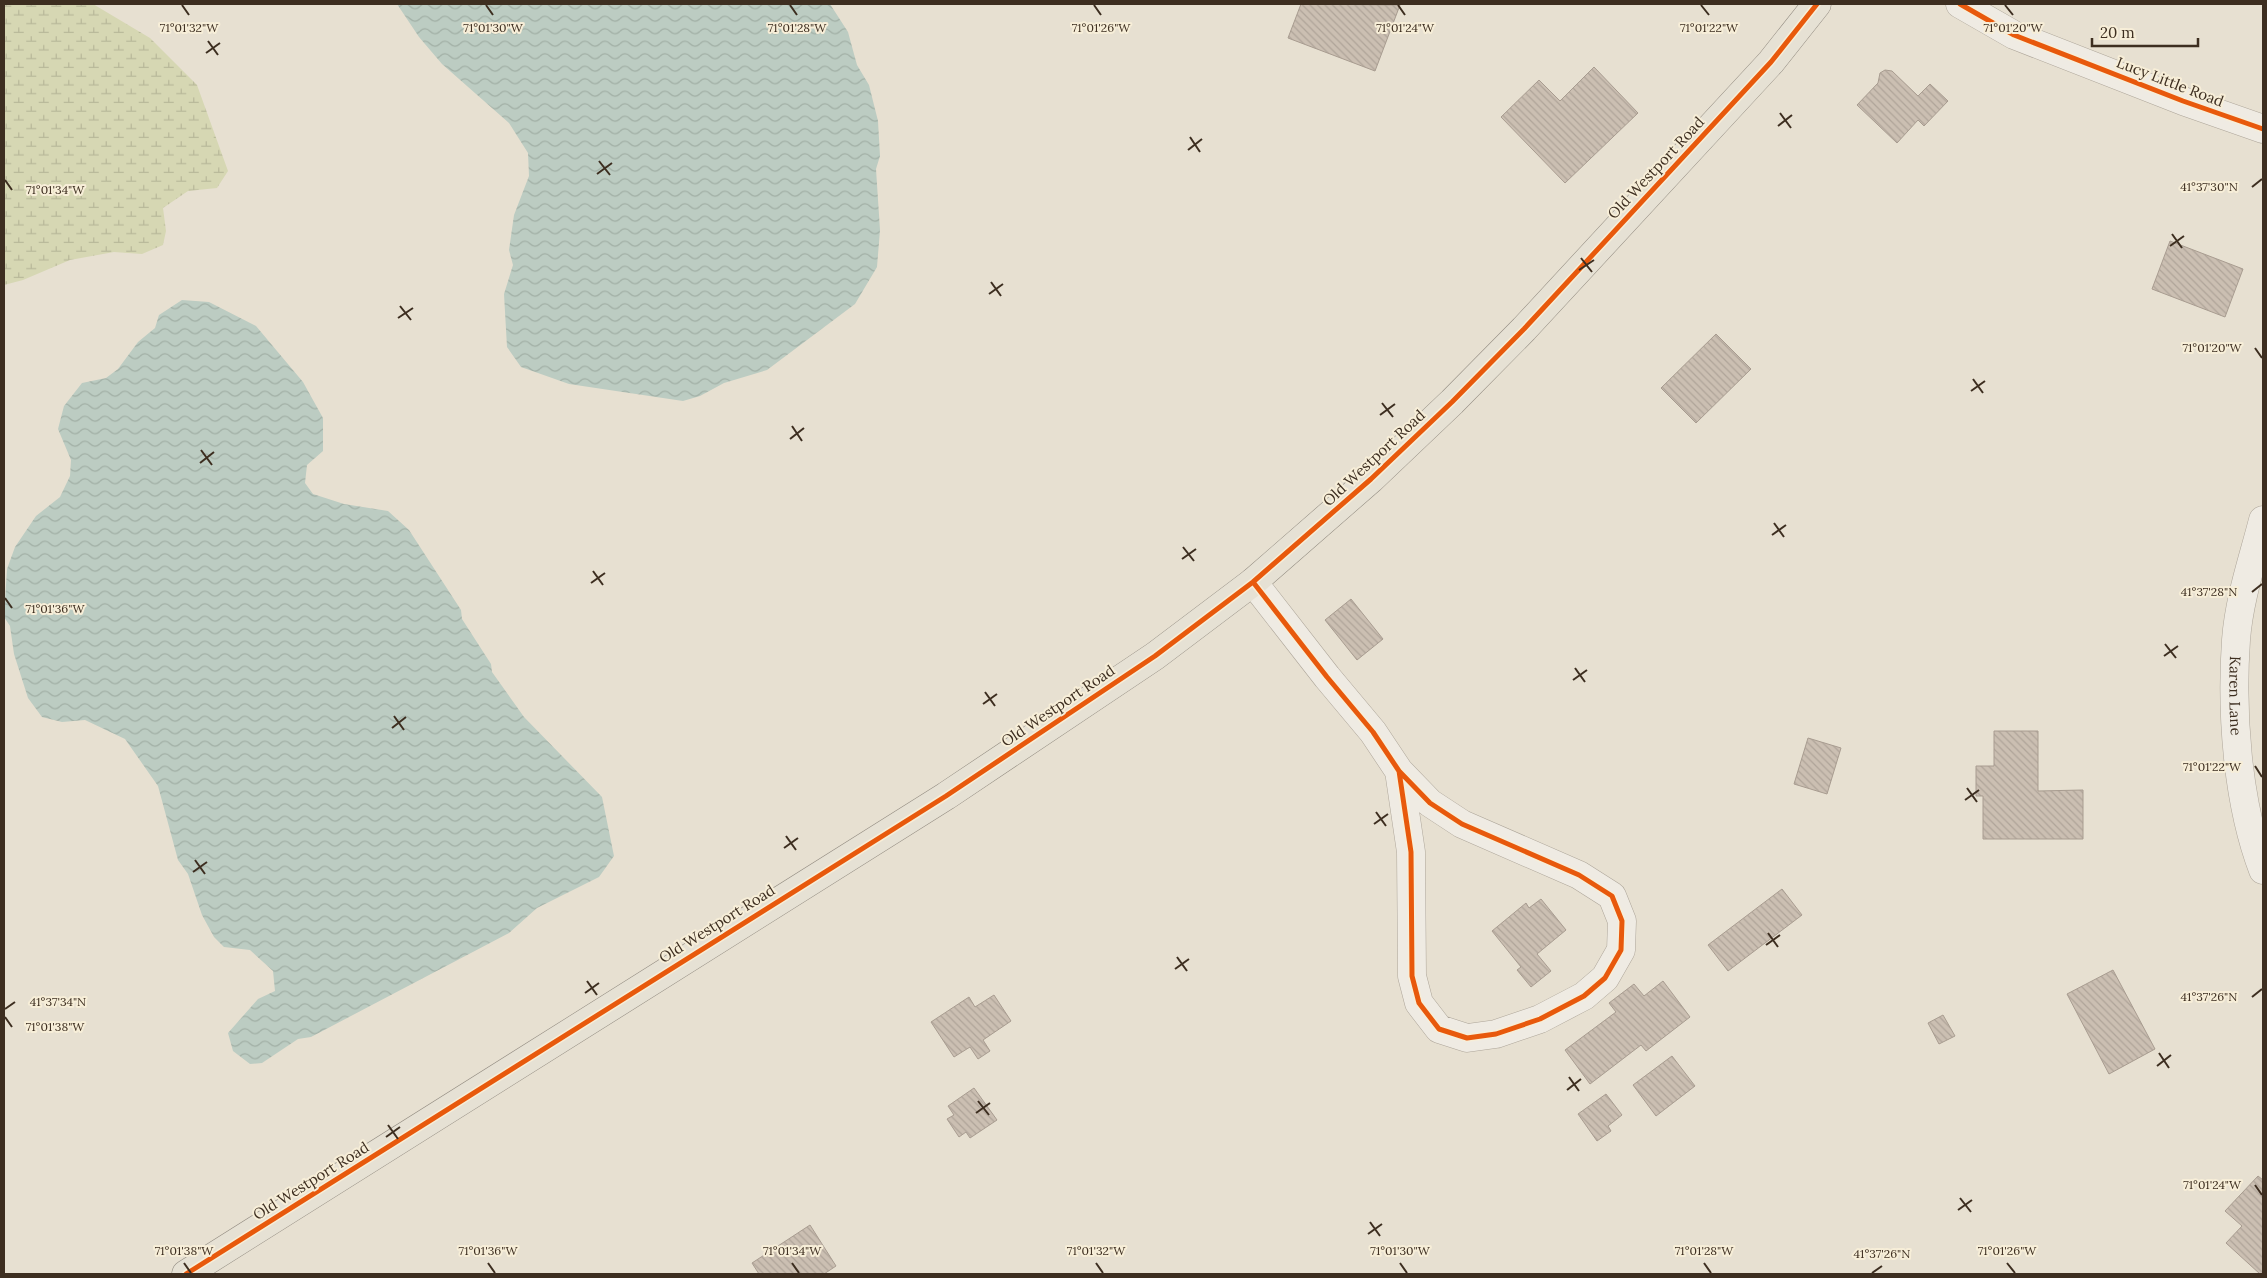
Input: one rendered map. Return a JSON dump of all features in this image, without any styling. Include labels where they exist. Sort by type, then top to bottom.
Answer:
[{"type":"main road","name":"Old Westport Road","points":[[200,1271],[946,796],[1155,656],[1253,582],[1371,479],[1452,402],[1524,329],[1771,62],[1817,4]]},
{"type":"street","name":"Lucy Little Road","points":[[1960,4],[2014,35],[2183,101],[2263,129]]},
{"type":"street","name":"Karen Lane","points":[[2263,520],[2248,575],[2236,638],[2235,710],[2241,781],[2263,870]]},
{"type":"street","points":[[1253,582],[1327,677],[1373,732],[1399,771],[1430,803],[1462,824],[1579,876],[1612,896],[1622,921],[1621,950],[1605,978],[1584,996],[1540,1019],[1496,1034],[1467,1038],[1439,1029],[1419,1003],[1412,976],[1411,852],[1399,771]]},
{"type":"green space","points":[[4,4],[93,4],[150,38],[197,85],[228,171],[217,188],[188,191],[163,208],[166,231],[163,245],[142,254],[114,252],[70,260],[23,280],[4,285]]},
{"type":"water","points":[[397,4],[830,4],[848,32],[857,65],[869,85],[878,121],[880,156],[876,169],[880,230],[877,267],[855,304],[767,370],[724,383],[700,396],[683,401],[569,384],[521,367],[507,347],[504,294],[513,265],[509,250],[514,215],[529,176],[528,153],[509,123],[442,64],[419,37]]},
{"type":"water","points":[[182,300],[209,302],[256,326],[303,382],[323,418],[323,451],[307,465],[305,483],[313,494],[344,504],[388,511],[409,530],[461,610],[462,619],[491,664],[492,672],[524,717],[602,797],[614,856],[599,877],[537,908],[509,933],[311,1037],[298,1039],[262,1063],[250,1064],[233,1051],[228,1033],[258,999],[275,991],[273,971],[250,950],[224,947],[214,937],[202,915],[188,874],[178,860],[158,786],[125,739],[85,720],[62,722],[42,717],[28,698],[14,654],[10,626],[4,617],[7,569],[15,547],[36,516],[60,497],[70,476],[71,460],[58,429],[64,406],[82,383],[106,378],[118,369],[138,342],[155,328],[159,315]]},
{"type":"building","points":[[1301,4],[1400,5],[1375,71],[1288,38]]},
{"type":"building","points":[[1594,67],[1638,113],[1565,183],[1501,117],[1539,80],[1560,101]]},
{"type":"building","points":[[1885,70],[1892,71],[1918,96],[1930,84],[1948,101],[1924,126],[1918,120],[1897,143],[1857,105],[1878,83],[1880,73]]},
{"type":"building","points":[[2170,241],[2243,269],[2225,317],[2152,289]]},
{"type":"building","points":[[1716,334],[1751,369],[1696,423],[1661,388]]},
{"type":"building","points":[[1351,599],[1383,639],[1357,660],[1325,620]]},
{"type":"building","points":[[1994,731],[2038,731],[2038,791],[2083,790],[2083,839],[1983,839],[1983,796],[1976,796],[1976,766],[1994,766]]},
{"type":"building","points":[[1808,738],[1841,748],[1827,794],[1794,784]]},
{"type":"building","points":[[1782,889],[1802,915],[1728,971],[1708,945]]},
{"type":"building","points":[[1541,899],[1566,930],[1537,954],[1551,971],[1531,987],[1517,970],[1521,967],[1492,931],[1526,903],[1529,908]]},
{"type":"building","points":[[2113,970],[2155,1049],[2109,1074],[2067,994]]},
{"type":"building","points":[[1663,981],[1690,1017],[1646,1051],[1641,1045],[1590,1084],[1565,1050],[1616,1012],[1609,1003],[1634,984],[1644,996]]},
{"type":"building","points":[[994,995],[1011,1021],[983,1040],[990,1051],[978,1059],[970,1047],[954,1057],[931,1022],[969,997],[975,1007]]},
{"type":"building","points":[[1943,1015],[1955,1036],[1939,1044],[1928,1023]]},
{"type":"building","points":[[1672,1056],[1695,1086],[1656,1116],[1633,1085]]},
{"type":"building","points":[[974,1088],[997,1120],[970,1138],[966,1132],[959,1137],[947,1119],[954,1115],[948,1106]]},
{"type":"building","points":[[1606,1094],[1622,1115],[1608,1126],[1611,1131],[1597,1141],[1578,1114]]},
{"type":"building","points":[[2258,1176],[2263,1180],[2263,1274],[2260,1274],[2226,1243],[2242,1226],[2225,1211]]},
{"type":"building","points":[[810,1225],[836,1266],[824,1274],[759,1274],[752,1263]]},
{"type":"cycle path","points":[[186,1274],[946,796],[1155,656],[1253,582],[1371,479],[1452,402],[1524,329],[1771,62],[1817,4]]},
{"type":"cycle path","points":[[1960,4],[2014,35],[2183,101],[2263,129]]},
{"type":"cycle path","points":[[1253,582],[1327,677],[1373,732],[1399,771],[1411,852],[1412,976],[1419,1003],[1439,1029],[1467,1038],[1496,1034],[1540,1019],[1584,996],[1605,978],[1621,950],[1622,921],[1612,896],[1579,875],[1462,824],[1430,803],[1399,771]]}]
